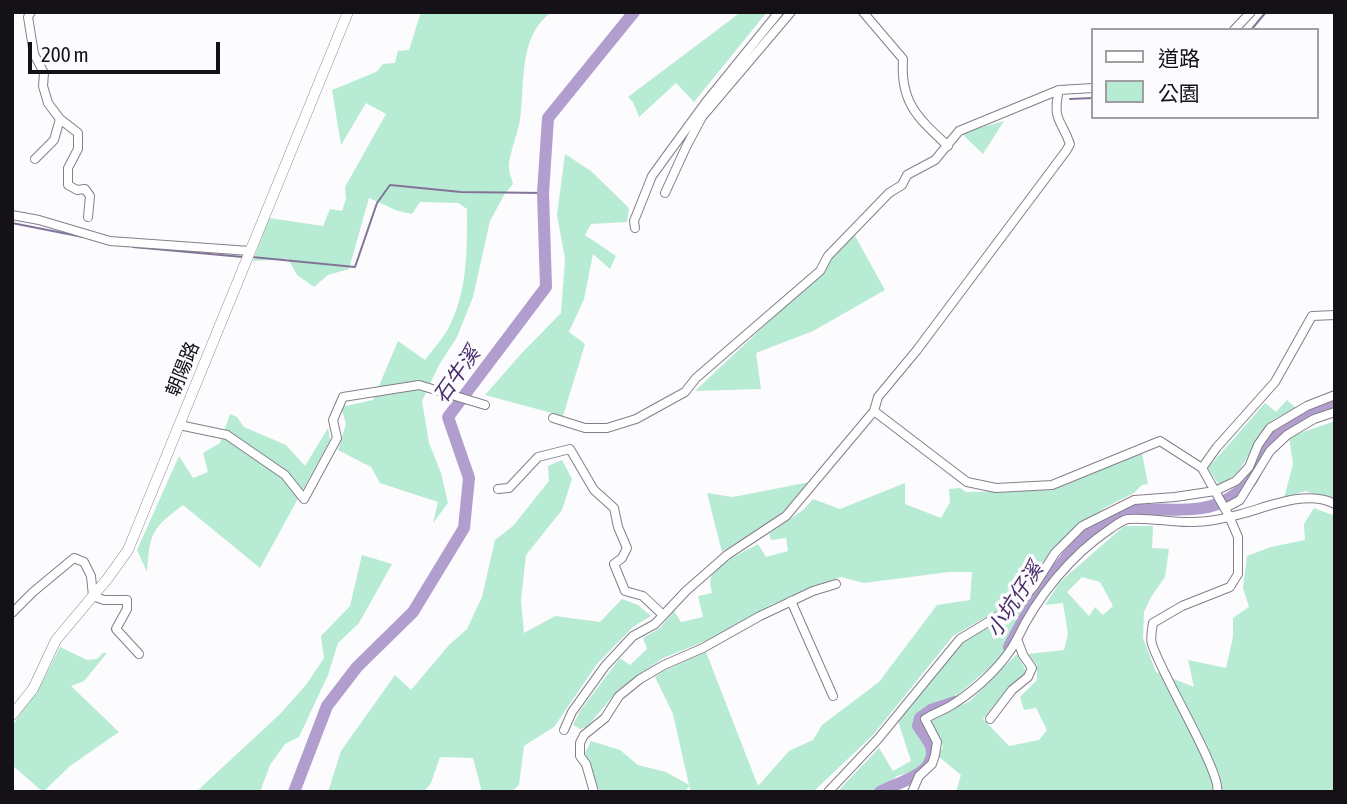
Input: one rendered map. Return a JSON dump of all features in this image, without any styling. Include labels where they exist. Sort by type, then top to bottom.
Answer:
[{"type":"main road","name":"朝陽路","points":[[12,715],[33,689],[56,640],[128,550],[348,12]]},
{"type":"street","points":[[31,12],[28,18],[31,43],[44,73],[43,86],[48,103],[60,119],[78,133],[78,149],[68,168],[68,185],[78,190],[85,189],[90,196],[88,217]]},
{"type":"street","points":[[635,228],[634,221],[652,176],[706,102],[779,12]]},
{"type":"street","points":[[665,193],[685,146],[702,117],[791,12]]},
{"type":"street","points":[[863,12],[903,59],[902,78],[906,98],[912,108],[948,146]]},
{"type":"street","points":[[1236,28],[1251,12]]},
{"type":"street","points":[[553,418],[585,428],[607,428],[636,419],[685,392],[696,378],[820,271],[828,256],[889,193],[902,185],[907,175],[935,160],[959,131],[1059,90],[1092,88]]},
{"type":"street","points":[[564,730],[572,712],[604,666],[633,636],[655,624],[686,591],[727,555],[786,516],[874,411],[878,397],[917,350],[1070,144],[1057,120],[1059,90]]},
{"type":"street","points":[[35,159],[54,140],[60,119]]},
{"type":"street","points":[[12,215],[40,220],[110,241],[250,251]]},
{"type":"street","points":[[1202,468],[1217,447],[1275,382],[1312,316],[1335,315]]},
{"type":"street","points":[[179,425],[227,435],[285,475],[304,499],[337,438],[333,420],[343,397],[419,386],[485,405]]},
{"type":"street","points":[[828,792],[878,739],[960,639],[1018,604],[1034,586],[1055,553],[1082,526],[1134,500],[1215,491],[1236,481],[1249,467],[1258,445],[1270,428],[1307,406],[1335,395]]},
{"type":"street","points":[[874,411],[967,482],[996,488],[1052,485],[1160,441],[1202,468],[1238,537],[1238,573],[1230,587],[1182,606],[1153,623],[1151,643],[1181,708],[1213,767],[1219,786],[1217,792]]},
{"type":"street","points":[[912,792],[919,776],[932,764],[935,755],[937,742],[925,719],[955,704],[1009,656],[1026,621],[1055,580],[1097,538],[1125,519],[1194,522],[1227,512],[1240,500],[1270,451],[1287,435],[1314,419],[1335,411]]},
{"type":"street","points":[[498,489],[509,488],[538,457],[570,449],[594,490],[614,508],[627,548],[622,558],[614,565],[619,582],[625,592],[643,596],[663,615]]},
{"type":"street","points":[[1227,512],[1238,515],[1261,507],[1306,499],[1326,499],[1335,504]]},
{"type":"street","points":[[12,613],[74,558],[84,562],[91,576],[93,596],[104,600],[127,600],[127,609],[116,629],[139,654]]},
{"type":"street","points":[[1034,586],[1055,580]]},
{"type":"street","points":[[594,792],[586,764],[580,756],[580,743],[584,735],[605,718],[618,696],[664,665],[791,601],[836,584]]},
{"type":"street","points":[[791,601],[833,696]]},
{"type":"street","points":[[990,719],[1012,690],[1028,677],[1032,668],[1017,639]]},
{"type":"green space","points":[[421,12],[552,12],[541,22],[528,47],[520,120],[509,163],[513,184],[490,221],[473,297],[457,337],[439,365],[422,401],[429,443],[441,473],[448,503],[433,523],[438,502],[380,483],[371,467],[338,450],[346,424],[341,407],[373,400],[398,341],[425,360],[446,333],[455,315],[463,285],[467,209],[458,203],[420,202],[412,214],[369,198],[349,269],[328,275],[314,287],[297,275],[288,259],[253,261],[269,218],[323,226],[330,209],[342,211],[346,199],[345,187],[386,114],[366,103],[341,145],[332,90],[376,72],[383,64],[395,63],[398,51],[409,50]]},
{"type":"green space","points":[[741,12],[767,12],[694,102],[676,83],[639,117],[628,97]]},
{"type":"green space","points":[[1004,121],[983,154],[961,133]]},
{"type":"green space","points":[[565,154],[591,171],[629,208],[627,222],[591,224],[585,235],[616,256],[610,269],[593,254],[584,299],[569,332],[585,344],[563,416],[485,395],[561,313],[565,259],[557,215]]},
{"type":"green space","points":[[854,234],[885,290],[813,331],[756,353],[761,389],[695,391],[815,278]]},
{"type":"green space","points":[[1287,400],[1296,408],[1267,425],[1242,466],[1229,480],[1219,485],[1208,468],[1265,403],[1276,412]]},
{"type":"green space","points":[[230,414],[237,417],[244,427],[286,445],[305,466],[328,428],[330,440],[260,568],[183,505],[164,520],[154,533],[149,548],[147,572],[137,550],[179,456],[193,478],[208,472],[203,453],[220,443]]},
{"type":"green space","points":[[1335,421],[1335,500],[1305,491],[1284,498],[1293,464],[1289,437]]},
{"type":"green space","points":[[1142,453],[1148,484],[1106,507],[1069,533],[1041,564],[1017,599],[953,636],[873,735],[813,792],[691,792],[689,786],[685,792],[600,792],[585,753],[591,741],[620,750],[638,765],[666,772],[689,785],[673,714],[655,677],[664,671],[706,652],[758,786],[789,751],[813,740],[822,725],[879,682],[937,605],[970,600],[972,572],[949,572],[864,583],[841,577],[772,604],[708,640],[663,658],[619,689],[587,727],[580,729],[573,725],[580,711],[620,658],[630,665],[647,649],[643,638],[660,628],[674,611],[681,622],[703,617],[698,596],[712,593],[712,573],[730,559],[758,544],[766,557],[788,551],[786,538],[771,540],[769,534],[803,510],[813,499],[840,509],[905,483],[905,504],[941,518],[950,502],[949,489],[960,488],[966,492],[1053,490]]},
{"type":"green space","points":[[562,460],[572,479],[562,510],[526,555],[521,600],[524,633],[555,616],[600,622],[622,599],[638,605],[651,616],[633,627],[597,664],[554,727],[524,746],[519,785],[511,792],[482,792],[473,758],[440,757],[431,783],[424,792],[328,792],[341,751],[395,675],[411,690],[449,645],[467,629],[482,597],[495,540],[513,526],[549,481],[548,466]]},
{"type":"green space","points":[[810,482],[779,516],[722,552],[707,493],[733,497]]},
{"type":"green space","points":[[1314,508],[1335,516],[1335,792],[956,792],[961,775],[939,757],[943,746],[931,720],[970,701],[1017,654],[1027,673],[1017,680],[983,719],[1009,746],[1039,740],[1047,730],[1036,708],[1024,710],[1020,697],[1037,680],[1037,665],[1028,654],[1064,650],[1068,634],[1063,603],[1045,605],[1060,582],[1124,526],[1153,526],[1152,548],[1169,549],[1165,577],[1144,612],[1143,638],[1156,672],[1194,687],[1188,660],[1226,668],[1233,637],[1233,618],[1249,607],[1243,588],[1247,556],[1271,547],[1305,540],[1304,524]],"holes":[[[1082,577],[1100,582],[1113,606],[1103,615],[1095,607],[1089,616],[1067,592]]]},
{"type":"green space","points":[[362,555],[392,564],[359,623],[338,643],[328,675],[299,737],[285,744],[270,765],[260,792],[196,792],[280,714],[306,685],[324,658],[321,636],[350,606]]},
{"type":"green space","points":[[1035,590],[1040,592],[1004,655],[953,699],[934,710],[922,713],[919,720],[931,745],[931,754],[915,771],[897,776],[878,792],[837,792],[879,748],[893,771],[911,761],[898,721],[963,643],[1022,607]]},
{"type":"green space","points":[[60,647],[87,660],[97,659],[107,653],[84,681],[71,686],[119,732],[70,766],[43,792],[12,765],[12,726],[43,681]]},
{"type":"waterway","name":"石牛溪","points":[[294,792],[327,706],[357,667],[413,612],[464,528],[469,478],[448,417],[546,287],[543,193],[548,118],[634,12]]},
{"type":"waterway","points":[[1253,28],[1266,12]]},
{"type":"waterway","points":[[1070,99],[1092,98]]},
{"type":"waterway","points":[[252,257],[355,267],[377,203],[390,185],[461,192],[543,193]]},
{"type":"waterway","points":[[12,223],[83,237]]},
{"type":"waterway","points":[[133,247],[243,257]]},
{"type":"waterway","name":"小坑仔溪","points":[[1009,647],[1043,588],[1076,547],[1094,530],[1113,517],[1131,511],[1195,509],[1220,503],[1249,483],[1267,448],[1287,426],[1335,406]]},
{"type":"waterway","name":"小坑仔溪","points":[[880,792],[915,776],[929,764],[931,746],[918,726],[920,718],[931,710],[955,702]]}]
